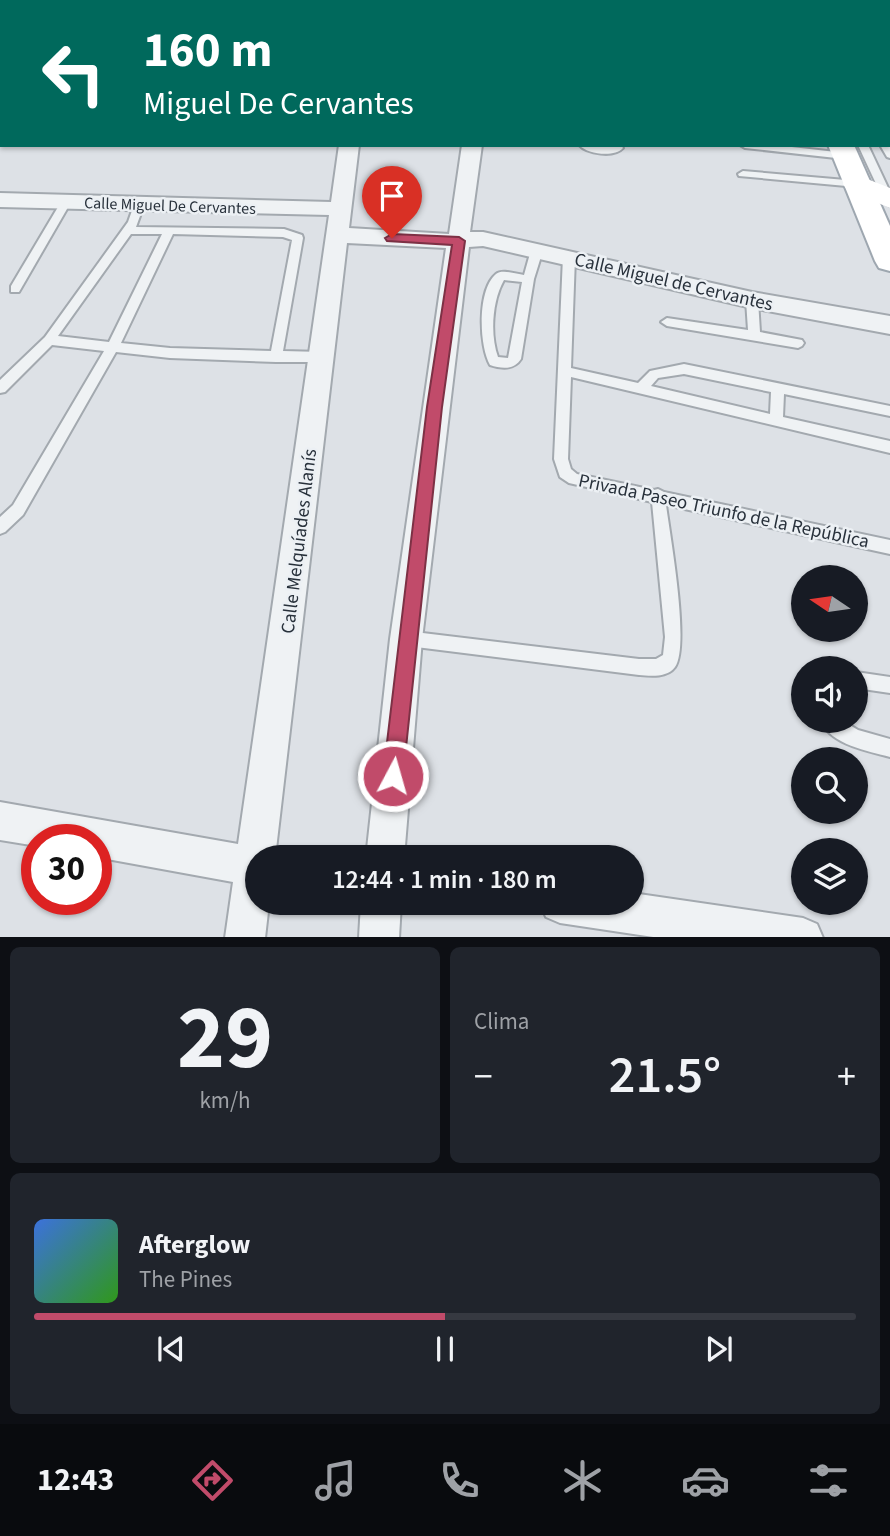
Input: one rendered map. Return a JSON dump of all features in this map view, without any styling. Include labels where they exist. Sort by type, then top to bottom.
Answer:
[{"type":"main road","points":[[850,149],[857,184],[890,261]]},
{"type":"main road","points":[[857,184],[889,200]]},
{"type":"street","name":"Calle Melquíades Alanís","points":[[260,845],[349,147]]},
{"type":"street","points":[[386,845],[406,639],[472,147]]},
{"type":"street","points":[[605,147],[613,148]]},
{"type":"street","name":"Calle Miguel De Cervantes","points":[[0,200],[139,205],[340,222],[459,241]]},
{"type":"street","name":"Calle Miguel de Cervantes","points":[[459,241],[483,239],[752,300],[890,325]]},
{"type":"street","points":[[0,821],[245,865]]},
{"type":"street","name":"Calle Melquíades Alanís","points":[[245,937],[249,915]]},
{"type":"street","points":[[379,937],[380,915]]},
{"type":"street","points":[[644,915],[803,937]]},
{"type":"lane","points":[[798,147],[850,149],[889,200]]},
{"type":"lane","points":[[743,174],[857,184]]},
{"type":"lane","points":[[15,289],[66,202]]},
{"type":"lane","points":[[0,388],[49,340],[127,230],[139,205]]},
{"type":"lane","points":[[127,230],[284,233],[298,239],[276,358]]},
{"type":"lane","points":[[0,527],[18,510],[112,348],[169,231]]},
{"type":"lane","points":[[528,279],[501,276],[494,284],[486,345],[494,362],[511,363],[515,359],[528,279],[537,250]]},
{"type":"lane","name":"Privada Paseo Triunfo de la República","points":[[569,257],[561,459],[565,473],[574,478],[890,547]]},
{"type":"lane","points":[[752,300],[754,334]]},
{"type":"lane","points":[[667,322],[799,343]]},
{"type":"lane","points":[[49,340],[112,348],[276,358],[321,357]]},
{"type":"lane","points":[[641,389],[654,374],[684,369],[890,411]]},
{"type":"lane","points":[[564,371],[890,447]]},
{"type":"lane","points":[[776,421],[778,387]]},
{"type":"lane","points":[[406,639],[639,667],[664,667],[670,663],[673,637],[658,495]]},
{"type":"lane","points":[[868,682],[890,685]]},
{"type":"lane","points":[[845,733],[890,748]]},
{"type":"route","points":[[392,238],[459,241],[406,639],[393,776]]}]
